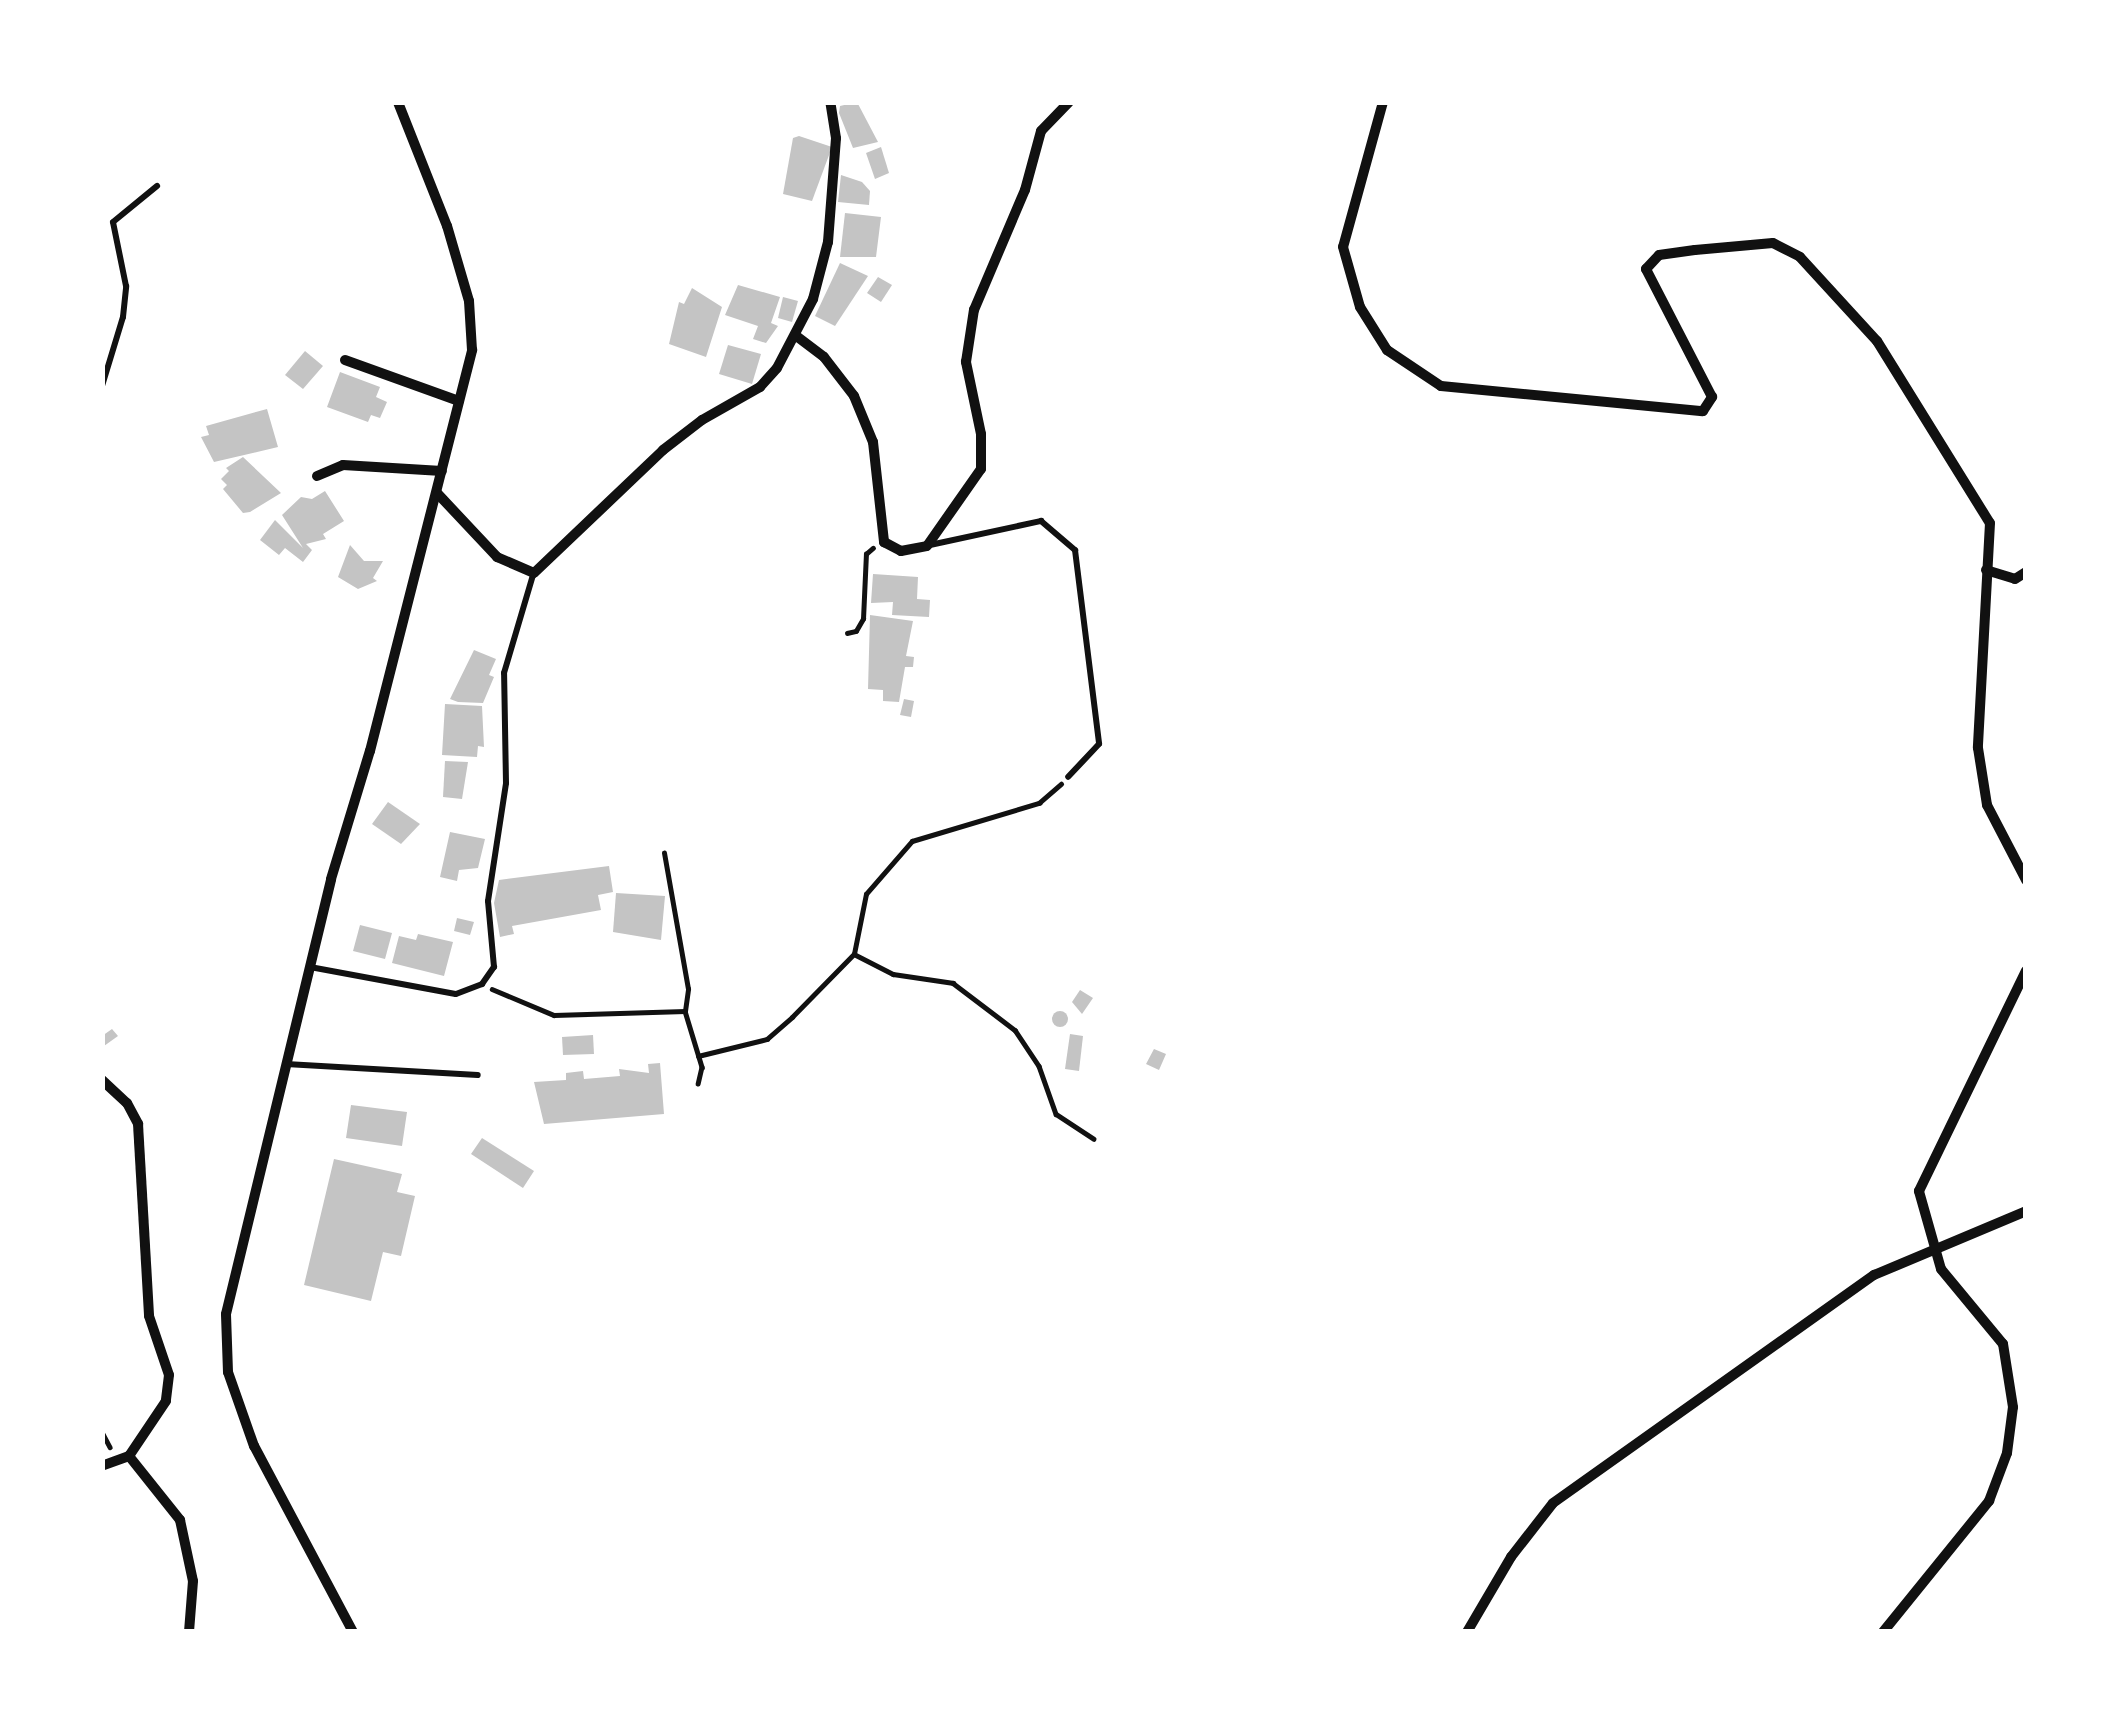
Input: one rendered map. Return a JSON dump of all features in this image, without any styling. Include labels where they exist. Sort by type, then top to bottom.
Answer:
[{"type":"street","points":[[353,1632],[254,1446],[228,1372],[226,1314],[310,967],[472,350],[469,301],[447,226],[398,102]]},
{"type":"street","points":[[436,493],[497,557],[534,573],[663,450],[702,420],[760,387],[778,368],[813,299],[828,242],[836,139],[830,102]]},
{"type":"street","points":[[795,335],[824,357],[854,396],[874,442],[884,542],[901,550],[927,546],[980,469],[981,434],[966,362],[974,310],[1025,190],[1041,130],[1069,102]]},
{"type":"street","points":[[1383,102],[1343,247],[1360,307],[1402,364],[1441,386],[1703,410],[1712,397],[1646,269],[1659,255],[1773,243],[1800,256],[1877,340],[1990,524],[1978,748],[1987,805],[2026,880]]},
{"type":"street","points":[[345,360],[459,401]]},
{"type":"street","points":[[317,476],[344,465],[442,471]]},
{"type":"street","points":[[1986,570],[2015,579],[2026,572]]},
{"type":"street","points":[[1883,1632],[1989,1502],[2008,1453],[2013,1394],[2003,1344],[1941,1269],[1919,1191],[2026,970]]},
{"type":"street","points":[[102,1080],[127,1103],[138,1124],[149,1316],[169,1375],[166,1401],[128,1456],[102,1466]]},
{"type":"street","points":[[1467,1632],[1511,1557],[1553,1503],[1874,1275],[2026,1211]]},
{"type":"street","points":[[128,1456],[181,1520],[193,1581],[188,1632]]},
{"type":"lane","points":[[113,222],[157,186]]},
{"type":"lane","points":[[102,219],[113,222]]},
{"type":"lane","points":[[102,386],[123,317],[126,286],[113,222]]},
{"type":"lane","points":[[927,546],[1041,521],[1075,550],[1099,744],[1068,777]]},
{"type":"lane","points":[[310,967],[456,994],[482,983],[494,967],[488,901],[506,783],[504,673],[534,573]]},
{"type":"lane","points":[[286,1064],[478,1075]]},
{"type":"path","points":[[847,633],[856,631],[863,619],[866,554],[884,542]]},
{"type":"path","points":[[698,1055],[767,1040],[854,954],[866,894],[912,841],[1040,803],[1068,777]]},
{"type":"path","points":[[664,853],[688,989],[685,1011],[698,1055],[698,1084]]},
{"type":"path","points":[[854,954],[893,974],[953,982],[1016,1030],[1039,1066],[1056,1114],[1094,1139]]},
{"type":"path","points":[[482,983],[554,1015],[685,1011]]},
{"type":"building","points":[[857,102],[878,142],[853,148],[839,113],[840,106]]},
{"type":"building","points":[[793,138],[832,147],[812,201],[783,194]]},
{"type":"building","points":[[881,147],[889,173],[875,179],[866,153]]},
{"type":"building","points":[[841,175],[862,182],[870,191],[869,205],[838,202]]},
{"type":"building","points":[[845,213],[881,217],[876,257],[840,257]]},
{"type":"building","points":[[840,263],[868,276],[835,326],[815,316]]},
{"type":"building","points":[[878,277],[892,285],[881,302],[867,293]]},
{"type":"building","points":[[738,285],[780,297],[771,323],[778,326],[766,343],[753,339],[758,326],[725,315]]},
{"type":"building","points":[[692,288],[722,307],[706,357],[669,344],[679,302],[684,304]]},
{"type":"building","points":[[783,297],[798,301],[792,322],[778,318]]},
{"type":"building","points":[[728,345],[761,354],[752,384],[719,374]]},
{"type":"building","points":[[305,351],[323,366],[303,389],[285,375]]},
{"type":"building","points":[[340,372],[380,387],[376,397],[387,402],[380,418],[371,415],[368,422],[327,407]]},
{"type":"building","points":[[267,409],[278,447],[214,462],[201,437],[209,435],[206,426]]},
{"type":"building","points":[[243,457],[281,493],[243,513],[223,489],[227,485],[221,479],[229,471],[226,468]]},
{"type":"building","points":[[325,491],[344,521],[323,534],[326,539],[306,544],[312,550],[303,562],[285,548],[279,555],[260,540],[275,520],[303,548],[282,515],[301,497],[312,499]]},
{"type":"building","points":[[350,545],[364,561],[383,561],[373,578],[377,581],[358,589],[338,577]]},
{"type":"building","points":[[873,574],[918,577],[917,599],[930,600],[929,617],[892,615],[893,602],[871,603]]},
{"type":"building","points":[[870,615],[913,621],[906,656],[914,657],[913,667],[905,667],[899,702],[883,701],[883,690],[868,689]]},
{"type":"building","points":[[474,650],[496,659],[483,703],[450,699]]},
{"type":"building","points":[[904,699],[914,701],[911,717],[900,715]]},
{"type":"building","points":[[445,704],[482,706],[484,747],[478,746],[477,757],[442,755]]},
{"type":"building","points":[[445,761],[468,762],[462,799],[443,797]]},
{"type":"building","points":[[388,802],[420,824],[401,844],[372,824]]},
{"type":"building","points":[[450,832],[485,839],[478,868],[459,870],[457,881],[440,877]]},
{"type":"building","points":[[609,866],[613,892],[598,895],[601,910],[512,926],[514,934],[500,937],[494,903],[499,880]]},
{"type":"building","points":[[616,893],[665,896],[661,940],[613,932]]},
{"type":"building","points":[[457,918],[474,922],[470,935],[454,931]]},
{"type":"building","points":[[360,925],[392,933],[385,959],[353,951]]},
{"type":"building","points":[[418,934],[453,942],[444,976],[392,963],[399,936],[416,940]]},
{"type":"building","points":[[1080,990],[1093,998],[1082,1014],[1072,1002]]},
{"type":"building","points":[[1060,1011],[1068,1019],[1060,1027],[1052,1019]]},
{"type":"building","points":[[112,1029],[118,1036],[104,1046],[102,1036]]},
{"type":"building","points":[[1070,1034],[1083,1036],[1079,1071],[1065,1069]]},
{"type":"building","points":[[593,1035],[594,1054],[563,1055],[562,1037]]},
{"type":"building","points":[[1154,1049],[1166,1054],[1159,1070],[1146,1064]]},
{"type":"building","points":[[660,1063],[664,1114],[544,1124],[534,1082],[566,1080],[566,1073],[583,1071],[584,1079],[620,1076],[619,1069],[649,1073],[648,1064]]},
{"type":"building","points":[[351,1105],[407,1112],[402,1146],[346,1138]]},
{"type":"building","points":[[482,1138],[534,1171],[523,1188],[471,1154]]},
{"type":"building","points":[[334,1159],[402,1174],[397,1192],[415,1196],[401,1256],[383,1252],[371,1301],[304,1285]]}]
